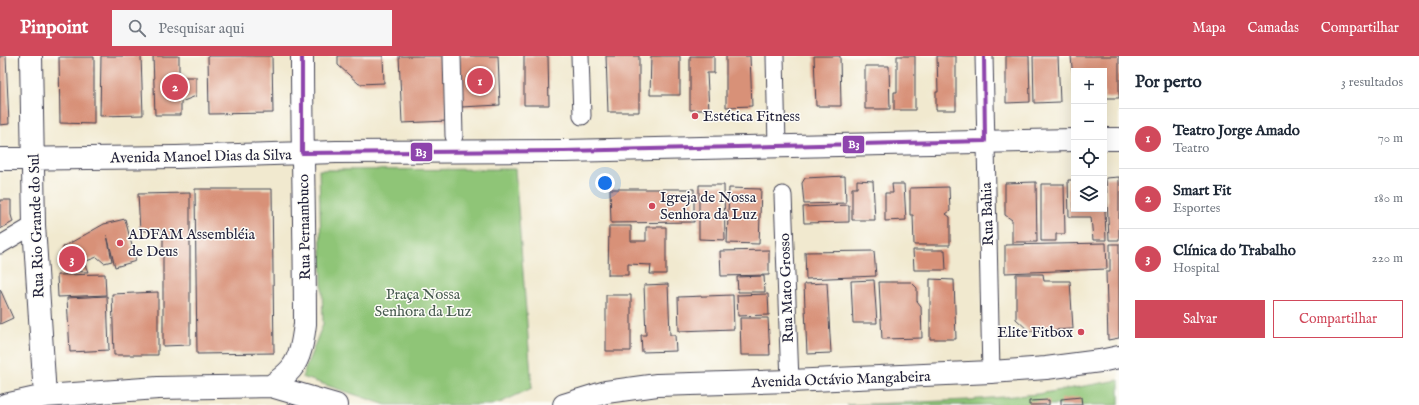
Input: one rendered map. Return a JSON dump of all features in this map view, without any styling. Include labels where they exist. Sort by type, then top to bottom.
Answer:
[{"type":"main road","name":"Rua Rio Grande do Sul","points":[[31,56],[34,225],[45,396]]},
{"type":"main road","name":"Rua Pernambuco","points":[[271,386],[291,369],[298,355],[304,330],[305,204],[302,153],[302,56]]},
{"type":"main road","points":[[1107,139],[1119,139]]},
{"type":"main road","name":"Avenida Manoel Dias da Silva","points":[[0,159],[176,157],[302,153],[564,151],[1071,140]]},
{"type":"main road","name":"Avenida Octávio Mangabeira","points":[[564,405],[606,392],[657,385],[991,372],[1046,368],[1119,357]]},
{"type":"main road","points":[[5,405],[45,396],[158,388],[271,386],[336,405]]},
{"type":"street","points":[[452,56],[454,136]]},
{"type":"street","points":[[580,56],[582,116]]},
{"type":"street","points":[[775,56],[777,147]]},
{"type":"street","name":"Rua Bahia","points":[[984,56],[991,372]]},
{"type":"street","name":"Rua Mato Grosso","points":[[783,195],[790,381]]},
{"type":"street","points":[[0,245],[34,225]]},
{"type":"green space","name":"Praça Nossa Senhora da Luz","points":[[515,169],[532,388],[502,402],[491,405],[386,405],[302,377],[323,324],[319,170]]},
{"type":"green space","points":[[1119,380],[1119,405],[847,405],[968,400],[1038,394]]},
{"type":"building","points":[[0,56],[6,56],[9,124],[0,125]]},
{"type":"building","points":[[101,56],[141,56],[143,115],[100,116]]},
{"type":"building","points":[[153,56],[179,56],[179,77],[196,77],[196,96],[181,102],[181,115],[155,115]]},
{"type":"building","points":[[208,56],[272,56],[273,113],[209,114]]},
{"type":"building","points":[[338,56],[383,56],[384,83],[359,84],[338,65]]},
{"type":"building","points":[[399,56],[444,56],[447,121],[402,123]]},
{"type":"building","points":[[459,56],[498,56],[500,105],[461,107]]},
{"type":"building","points":[[524,56],[548,56],[549,105],[524,105]]},
{"type":"building","points":[[606,56],[639,56],[639,112],[608,112]]},
{"type":"building","points":[[651,56],[680,56],[680,95],[650,95]]},
{"type":"building","points":[[690,56],[714,56],[714,73],[707,73],[709,110],[690,110]]},
{"type":"building","points":[[726,56],[750,56],[752,106],[726,107]]},
{"type":"building","points":[[814,56],[840,56],[841,106],[816,106]]},
{"type":"building","points":[[897,56],[915,56],[915,110],[894,110],[894,92],[897,92]]},
{"type":"building","points":[[937,56],[956,56],[956,110],[936,110],[936,92],[938,92]]},
{"type":"building","points":[[1006,56],[1029,56],[1030,102],[1006,103]]},
{"type":"building","points":[[1033,56],[1058,56],[1060,102],[1034,103]]},
{"type":"building","points":[[1071,56],[1119,56],[1119,98],[1107,98],[1107,68],[1072,68]]},
{"type":"building","points":[[59,57],[94,57],[94,124],[60,123]]},
{"type":"building","points":[[865,66],[889,66],[890,109],[865,109]]},
{"type":"building","points":[[845,176],[846,203],[804,204],[802,183],[805,178]]},
{"type":"building","points":[[1119,177],[1119,240],[1109,240],[1107,178]]},
{"type":"building","points":[[857,180],[873,181],[875,220],[852,220],[852,188],[857,188]]},
{"type":"building","points":[[1068,180],[1071,180],[1071,212],[1105,212],[1106,240],[1093,240],[1091,217],[1069,217]]},
{"type":"building","points":[[1036,182],[1037,242],[1012,242],[1012,220],[1005,215],[1005,183]]},
{"type":"building","points":[[892,184],[904,184],[906,220],[885,221],[885,193],[893,193]]},
{"type":"building","points":[[1041,184],[1064,184],[1065,234],[1056,234],[1056,241],[1041,241]]},
{"type":"building","points":[[699,185],[724,185],[725,240],[699,239]]},
{"type":"building","points":[[949,187],[950,211],[946,214],[950,217],[950,245],[914,245],[913,215],[910,215],[910,188]]},
{"type":"building","points":[[729,188],[761,189],[759,244],[727,243]]},
{"type":"building","points":[[195,189],[272,189],[274,353],[197,354]]},
{"type":"building","name":"Igreja de Nossa Senhora da Luz","points":[[610,189],[694,189],[694,222],[611,223]]},
{"type":"building","points":[[190,193],[190,345],[163,346],[163,230],[140,231],[138,194]]},
{"type":"building","points":[[0,200],[11,200],[11,215],[13,222],[0,229]]},
{"type":"building","points":[[849,205],[849,222],[804,223],[803,207]]},
{"type":"building","points":[[125,219],[136,261],[115,267],[107,235],[112,261],[104,263],[97,257],[84,262],[88,272],[63,271],[63,247],[104,224]]},
{"type":"building","points":[[609,226],[631,226],[631,241],[646,241],[646,227],[666,227],[666,274],[650,274],[651,265],[628,264],[628,275],[608,275]]},
{"type":"building","points":[[1106,243],[1107,269],[1005,273],[1005,245]]},
{"type":"building","points":[[1110,244],[1119,244],[1119,338],[1108,340],[1106,272],[1110,272]]},
{"type":"building","points":[[769,250],[769,275],[721,276],[720,251]]},
{"type":"building","points":[[913,250],[945,250],[946,270],[914,270]]},
{"type":"building","points":[[874,251],[876,276],[806,279],[805,252]]},
{"type":"building","points":[[105,274],[106,295],[58,297],[57,275]]},
{"type":"building","points":[[1016,274],[1043,274],[1044,281],[1070,281],[1073,329],[1029,331],[1016,319]]},
{"type":"building","points":[[764,276],[765,292],[738,292],[737,277]]},
{"type":"building","points":[[930,279],[954,280],[956,339],[930,339]]},
{"type":"building","points":[[874,280],[877,323],[853,323],[851,281]]},
{"type":"building","points":[[879,282],[911,282],[917,288],[917,301],[921,306],[922,338],[882,339]]},
{"type":"building","points":[[827,283],[831,353],[807,354],[804,284]]},
{"type":"building","points":[[668,284],[670,335],[675,335],[676,351],[642,352],[641,335],[646,335],[644,285]]},
{"type":"building","points":[[0,289],[13,318],[0,324]]},
{"type":"building","points":[[158,292],[158,355],[114,355],[112,294]]},
{"type":"building","points":[[768,294],[769,315],[738,316],[737,295]]},
{"type":"building","points":[[606,295],[631,295],[631,351],[606,351]]},
{"type":"building","points":[[733,295],[734,329],[679,331],[678,297]]},
{"type":"building","points":[[107,296],[109,350],[70,352],[67,298]]},
{"type":"building","points":[[740,318],[768,318],[770,355],[741,355]]},
{"type":"building","points":[[1081,397],[1082,405],[1061,405],[1061,399]]},
{"type":"building","points":[[1049,400],[1049,405],[1029,405],[1029,401]]},
{"type":"transit line","name":"B3","points":[[302,56],[302,153],[564,151],[985,141],[984,56]]},
{"type":"place","name":"Teatro Jorge Amado","points":[[480,81]]},
{"type":"place","name":"Smart Fit","points":[[175,87]]},
{"type":"place","name":"Estética Fitness","points":[[695,116]]},
{"type":"place","name":"Igreja de Nossa Senhora da Luz","points":[[652,206]]},
{"type":"place","name":"ADFAM Assembléia de Deus","points":[[120,243]]},
{"type":"place","name":"Clínica do Trabalho","points":[[72,259]]},
{"type":"place","name":"Elite Fitbox","points":[[1081,332]]}]
